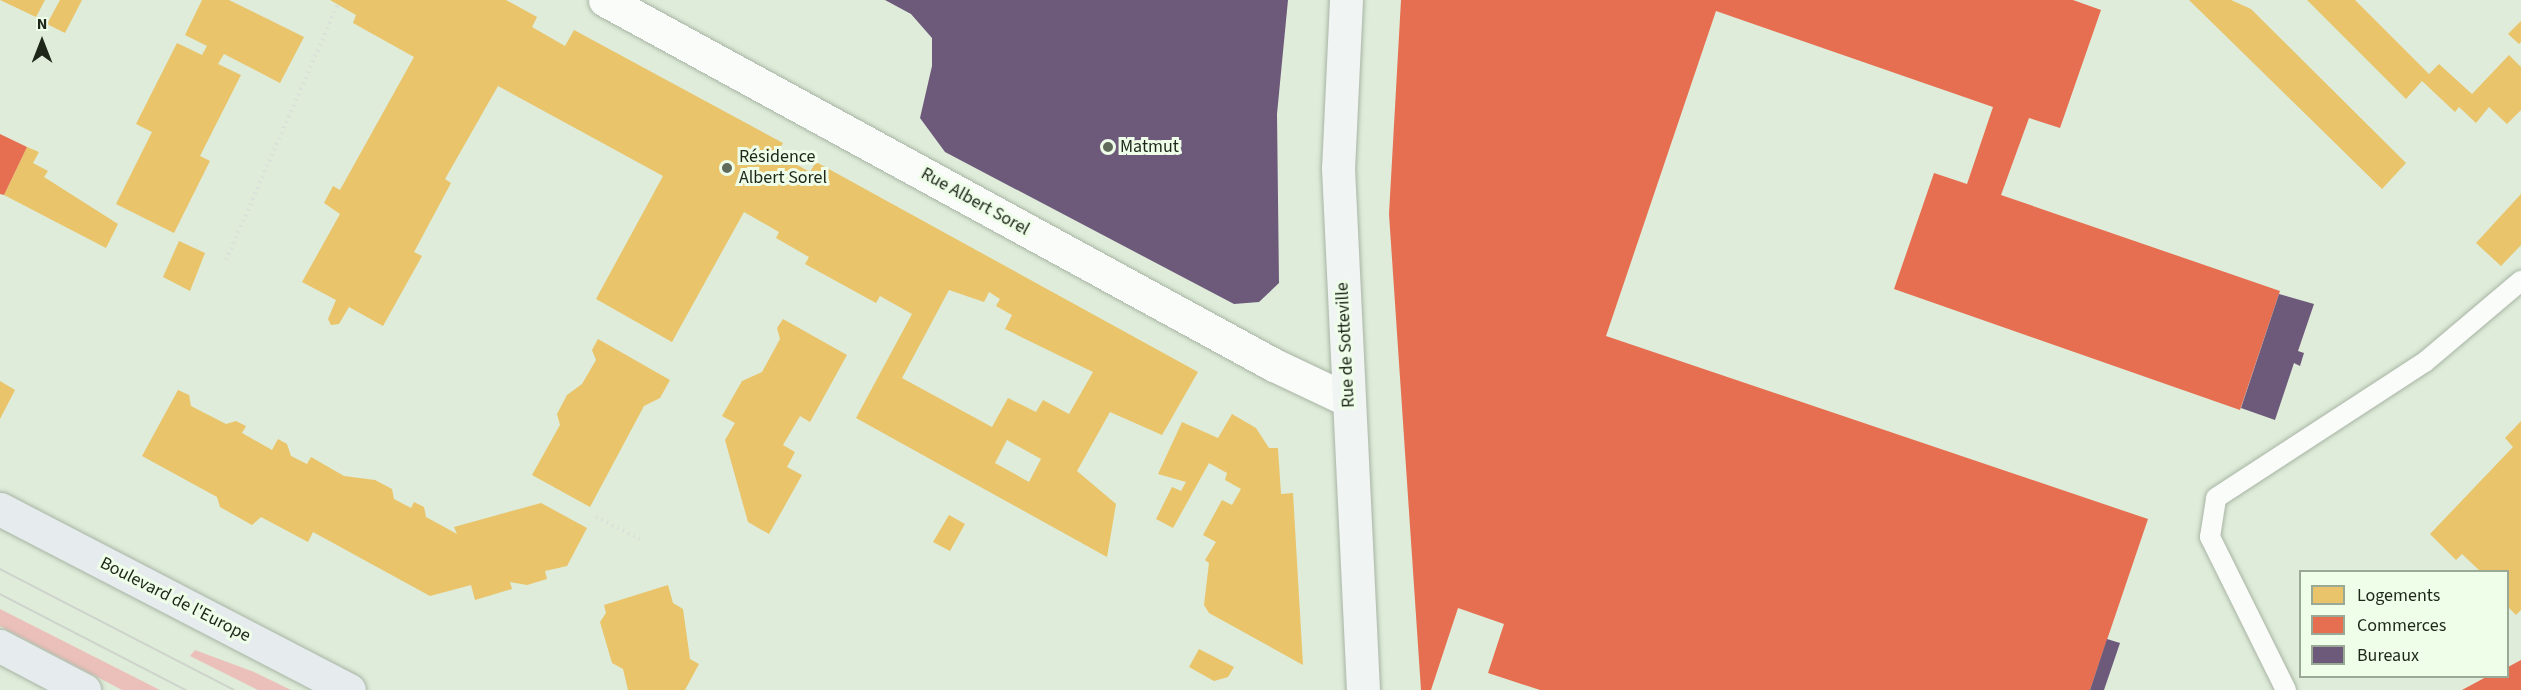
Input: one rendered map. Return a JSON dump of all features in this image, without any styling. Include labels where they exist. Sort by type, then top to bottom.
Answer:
[{"type":"main road","name":"Boulevard de l'Europe","points":[[0,509],[349,690]]},
{"type":"main road","points":[[0,646],[84,690]]},
{"type":"street","name":"Rue Albert Sorel","points":[[605,0],[1264,359],[1348,400]]},
{"type":"street","name":"Rue de Sotteville","points":[[1346,0],[1337,96],[1348,400],[1363,690]]},
{"type":"lane","points":[[2286,690],[2210,537],[2216,498],[2425,362],[2521,281]]},
{"type":"path","points":[[226,260],[338,4]]},
{"type":"path","points":[[596,517],[640,539]]},
{"type":"shaded area","points":[[0,609],[160,690],[122,690],[0,626]]},
{"type":"shaded area","points":[[195,650],[254,672],[291,690],[258,690],[190,656]]},
{"type":"building: Logements","points":[[0,0],[45,0],[36,17]]},
{"type":"building: Logements","points":[[60,0],[82,0],[65,33],[47,24]]},
{"type":"building: Logements","points":[[202,0],[229,0],[304,37],[280,83],[224,54],[218,64],[241,75],[200,156],[210,161],[174,233],[116,204],[152,132],[136,124],[177,43],[202,55],[207,46],[185,35]]},
{"type":"building: Logements","name":"Résidence Albert Sorel","points":[[330,0],[506,0],[537,17],[532,27],[565,46],[574,30],[783,143],[777,154],[810,172],[816,162],[1198,372],[1162,435],[1110,412],[1077,471],[1116,504],[1107,557],[856,418],[912,314],[880,296],[876,303],[805,264],[809,257],[776,238],[779,232],[744,212],[672,342],[596,299],[663,176],[498,86],[445,179],[451,183],[414,252],[422,256],[383,326],[349,307],[339,324],[331,325],[328,319],[336,300],[302,282],[340,214],[324,203],[333,186],[340,190],[414,57],[353,23],[356,15]],"holes":[[[949,290],[984,302],[989,292],[1000,299],[996,306],[1012,315],[1005,329],[1093,372],[1069,414],[1043,400],[1036,412],[1008,398],[992,427],[902,378]],[[1007,440],[1041,459],[1029,482],[995,463]]]},
{"type":"building: Logements","points":[[2189,0],[2231,0],[2251,9],[2406,163],[2382,189]]},
{"type":"building: Logements","points":[[2307,0],[2355,0],[2429,74],[2439,64],[2472,94],[2509,55],[2521,67],[2521,110],[2507,124],[2489,107],[2476,123],[2459,107],[2455,112],[2422,81],[2406,99]]},
{"type":"building: Logements","points":[[2521,21],[2521,42],[2519,44],[2508,34]]},
{"type":"building: Logements","points":[[27,147],[39,152],[33,163],[48,171],[44,177],[118,224],[106,248],[4,195]]},
{"type":"building: Logements","points":[[2521,194],[2521,245],[2501,266],[2476,243]]},
{"type":"building: Logements","points":[[179,241],[205,253],[190,291],[163,277]]},
{"type":"building: Logements","points":[[783,319],[847,355],[810,422],[800,416],[783,445],[795,452],[787,467],[802,475],[769,534],[748,522],[725,440],[735,423],[722,416],[742,381],[762,372],[780,339],[777,328]]},
{"type":"building: Logements","points":[[598,339],[670,380],[660,398],[644,406],[590,507],[532,475],[560,425],[557,414],[567,395],[582,384],[596,360],[592,350]]},
{"type":"building: Logements","points":[[0,381],[15,390],[0,419]]},
{"type":"building: Logements","points":[[178,390],[189,395],[191,406],[226,424],[236,421],[246,426],[242,433],[272,450],[278,439],[287,444],[291,456],[307,464],[311,457],[344,476],[375,480],[392,489],[394,499],[411,508],[414,502],[424,507],[426,517],[457,534],[454,527],[541,503],[587,528],[567,566],[545,571],[547,579],[527,585],[510,582],[512,589],[475,600],[471,585],[430,596],[313,532],[308,542],[261,517],[252,525],[220,507],[217,497],[142,456]]},
{"type":"building: Logements","points":[[1232,414],[1256,428],[1269,448],[1278,448],[1281,494],[1293,493],[1303,665],[1209,613],[1204,605],[1209,563],[1205,560],[1216,542],[1203,535],[1222,500],[1232,505],[1241,489],[1225,480],[1227,473],[1209,463],[1173,528],[1156,519],[1172,487],[1181,491],[1186,482],[1158,474],[1182,422],[1218,438]]},
{"type":"building: Logements","points":[[2521,421],[2521,610],[2516,615],[2509,608],[2509,570],[2479,570],[2462,554],[2456,560],[2430,534],[2513,447],[2505,438]]},
{"type":"building: Logements","points":[[949,515],[965,524],[950,551],[933,542]]},
{"type":"building: Logements","points":[[668,585],[673,603],[683,609],[690,659],[699,664],[685,690],[628,690],[623,669],[612,663],[600,622],[606,613],[604,605]]},
{"type":"building: Logements","points":[[1199,649],[1234,667],[1228,677],[1214,681],[1189,667]]},
{"type":"building: Commerces","points":[[1401,0],[2073,0],[2101,10],[2060,128],[2029,118],[2001,195],[2280,291],[2240,410],[1894,289],[1934,173],[1967,184],[1993,107],[1716,11],[1606,336],[2148,519],[2090,690],[1540,690],[1488,673],[1504,624],[1458,608],[1431,690],[1421,690],[1389,214]]},
{"type":"building: Commerces","points":[[0,134],[27,147],[4,195],[0,194]]},
{"type":"building: Commerces","points":[[2521,660],[2521,690],[2462,690],[2484,678],[2509,678],[2509,666]]},
{"type":"building: Bureaux","name":"Matmut","points":[[885,0],[1288,0],[1277,114],[1279,283],[1259,302],[1234,304],[945,152],[920,118],[932,66],[932,38],[911,14]]},
{"type":"building: Bureaux","points":[[2279,294],[2314,304],[2298,351],[2304,353],[2300,366],[2294,363],[2275,420],[2241,408]]},
{"type":"building: Bureaux","points":[[2107,639],[2120,643],[2104,690],[2090,690]]},
{"type":"tram line","points":[[0,569],[234,690]]},
{"type":"tram line","points":[[0,594],[186,690]]},
{"type":"place","name":"Matmut","points":[[1108,147]]},
{"type":"place","name":"Résidence Albert Sorel","points":[[727,168]]}]
